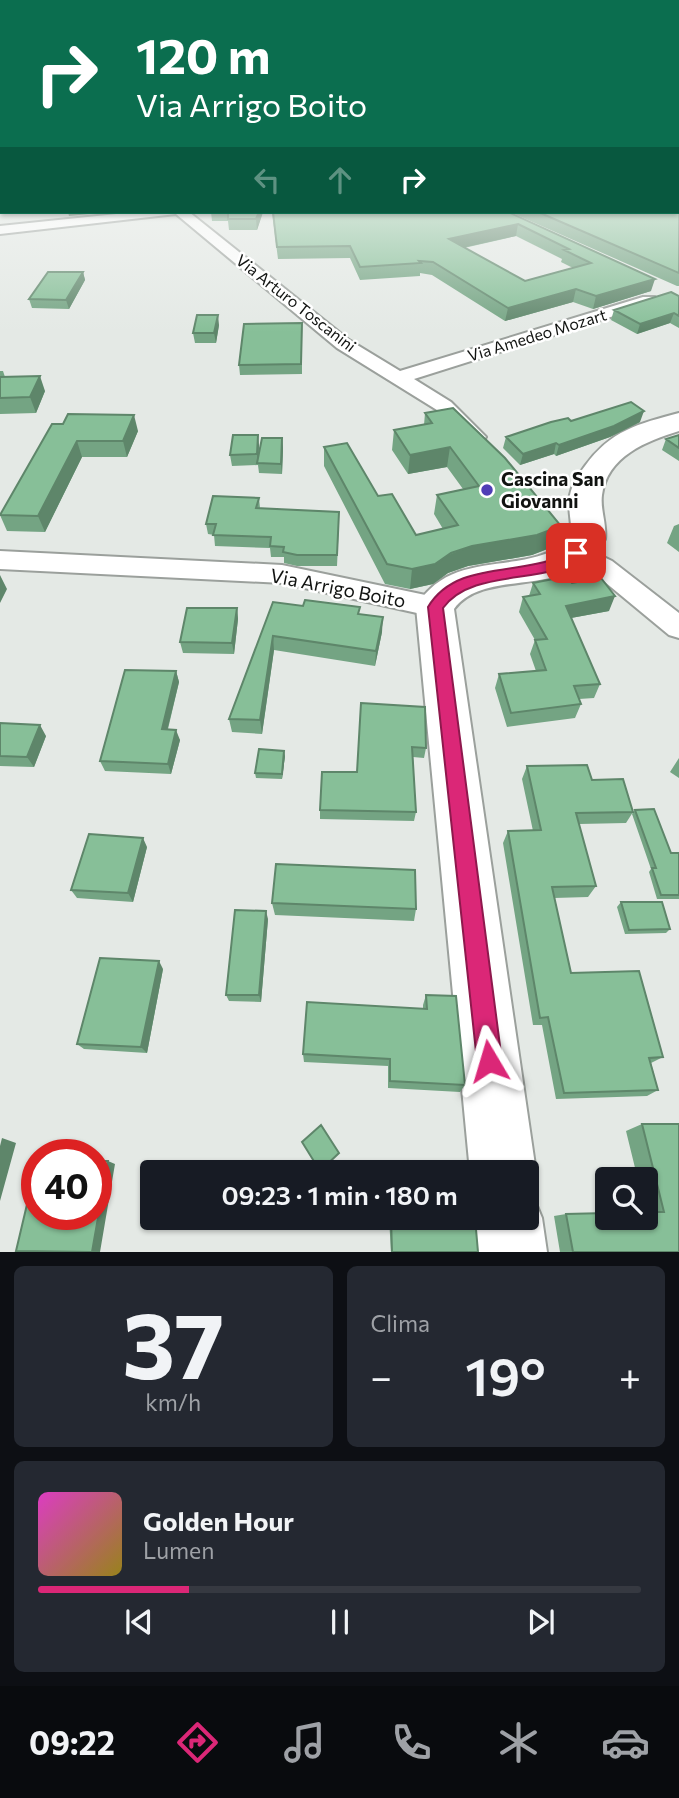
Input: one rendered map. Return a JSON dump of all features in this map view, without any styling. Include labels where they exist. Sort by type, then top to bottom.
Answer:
[{"type":"street","points":[[0,230],[148,214]]},
{"type":"street","name":"Via Arturo Toscanini","points":[[184,214],[343,344],[401,377],[444,406],[489,453]]},
{"type":"street","name":"Via Amedeo Mozart","points":[[401,377],[672,293]]},
{"type":"street","points":[[502,1160],[435,607],[446,593],[468,582],[562,562],[576,553],[589,541],[586,493],[594,475],[623,442],[679,422]]},
{"type":"street","points":[[576,553],[603,567],[679,628]]},
{"type":"street","name":"Via Arrigo Boito","points":[[0,560],[282,575],[435,607]]},
{"type":"street","points":[[509,1230],[512,1252]]},
{"type":"building","points":[[228,214],[258,214],[256,219],[228,219]]},
{"type":"building","points":[[273,214],[513,214],[655,279],[596,296],[576,289],[508,308],[433,262],[360,267],[350,246],[277,247]],"holes":[[[518,224],[569,249],[564,250],[591,263],[525,281],[449,239]]]},
{"type":"building","points":[[544,214],[679,214],[679,273]]},
{"type":"building","points":[[48,272],[83,272],[66,300],[29,299]]},
{"type":"building","points":[[671,292],[679,296],[679,316],[674,313],[640,324],[614,310]]},
{"type":"building","points":[[197,315],[218,315],[214,333],[193,333]]},
{"type":"building","points":[[302,323],[301,364],[239,365],[244,324]]},
{"type":"building","points":[[40,376],[30,397],[0,398],[0,377]]},
{"type":"building","points":[[631,402],[644,411],[614,426],[559,445],[556,443],[523,454],[506,437],[551,422],[568,418],[571,421]]},
{"type":"building","points":[[453,408],[505,458],[561,526],[537,535],[472,546],[451,553],[435,564],[412,569],[387,564],[324,447],[347,443],[378,496],[392,494],[416,535],[458,525],[437,495],[479,486],[450,447],[410,455],[394,430],[432,423],[425,413]]},
{"type":"building","points":[[68,414],[134,415],[123,441],[77,441],[38,516],[0,515],[52,424],[63,424]]},
{"type":"building","points":[[233,435],[258,435],[257,454],[230,455]]},
{"type":"building","points":[[679,435],[679,448],[666,439]]},
{"type":"building","points":[[262,438],[282,438],[281,464],[257,463]]},
{"type":"building","points":[[213,496],[259,498],[256,508],[339,512],[337,555],[297,555],[283,552],[284,547],[270,546],[271,537],[213,535],[216,524],[206,524]]},
{"type":"building","points":[[568,576],[572,583],[601,578],[615,596],[566,606],[600,684],[574,686],[581,704],[511,713],[499,674],[546,670],[535,640],[547,639],[523,597],[540,594],[533,583]]},
{"type":"building","points":[[305,600],[360,607],[358,614],[383,617],[376,651],[273,636],[260,720],[229,719],[273,602],[303,606]]},
{"type":"building","points":[[187,608],[237,608],[232,643],[180,642]]},
{"type":"building","points":[[125,670],[176,671],[162,729],[176,730],[168,764],[100,761]]},
{"type":"building","points":[[361,703],[425,707],[426,748],[412,747],[416,812],[320,810],[322,772],[357,772]]},
{"type":"building","points":[[0,723],[40,725],[27,757],[0,756]]},
{"type":"building","points":[[259,749],[284,751],[282,774],[255,773]]},
{"type":"building","points":[[587,765],[592,780],[623,779],[633,812],[576,813],[596,886],[552,887],[571,973],[639,971],[663,1057],[649,1058],[658,1090],[564,1093],[548,1017],[540,1018],[508,831],[541,830],[527,766]]},
{"type":"building","points":[[654,809],[671,853],[679,853],[679,895],[661,895],[652,868],[656,868],[635,810]]},
{"type":"building","points":[[89,834],[143,838],[128,893],[71,890]]},
{"type":"building","points":[[276,864],[415,870],[416,909],[272,903]]},
{"type":"building","points":[[621,902],[662,902],[670,929],[629,930]]},
{"type":"building","points":[[235,910],[266,911],[259,995],[226,995]]},
{"type":"building","points":[[100,958],[159,961],[141,1047],[77,1044]]},
{"type":"building","points":[[426,995],[456,996],[465,1085],[390,1081],[390,1059],[303,1054],[307,1002],[427,1009]]},
{"type":"building","points":[[642,1124],[679,1124],[679,1252],[573,1252],[566,1214],[595,1213],[595,1230],[658,1230],[658,1212],[664,1212],[658,1188],[658,1167],[653,1167]]},
{"type":"building","points":[[321,1125],[339,1153],[332,1160],[313,1160],[302,1142]]},
{"type":"building","points":[[21,1230],[96,1230],[92,1252],[16,1251]]},
{"type":"building","points":[[391,1230],[476,1230],[478,1252],[392,1252]]},
{"type":"place","name":"Cascina San Giovanni","points":[[487,490]]},
{"type":"route","points":[[489,1061],[435,607],[446,593],[468,582],[562,562],[576,553]]}]
